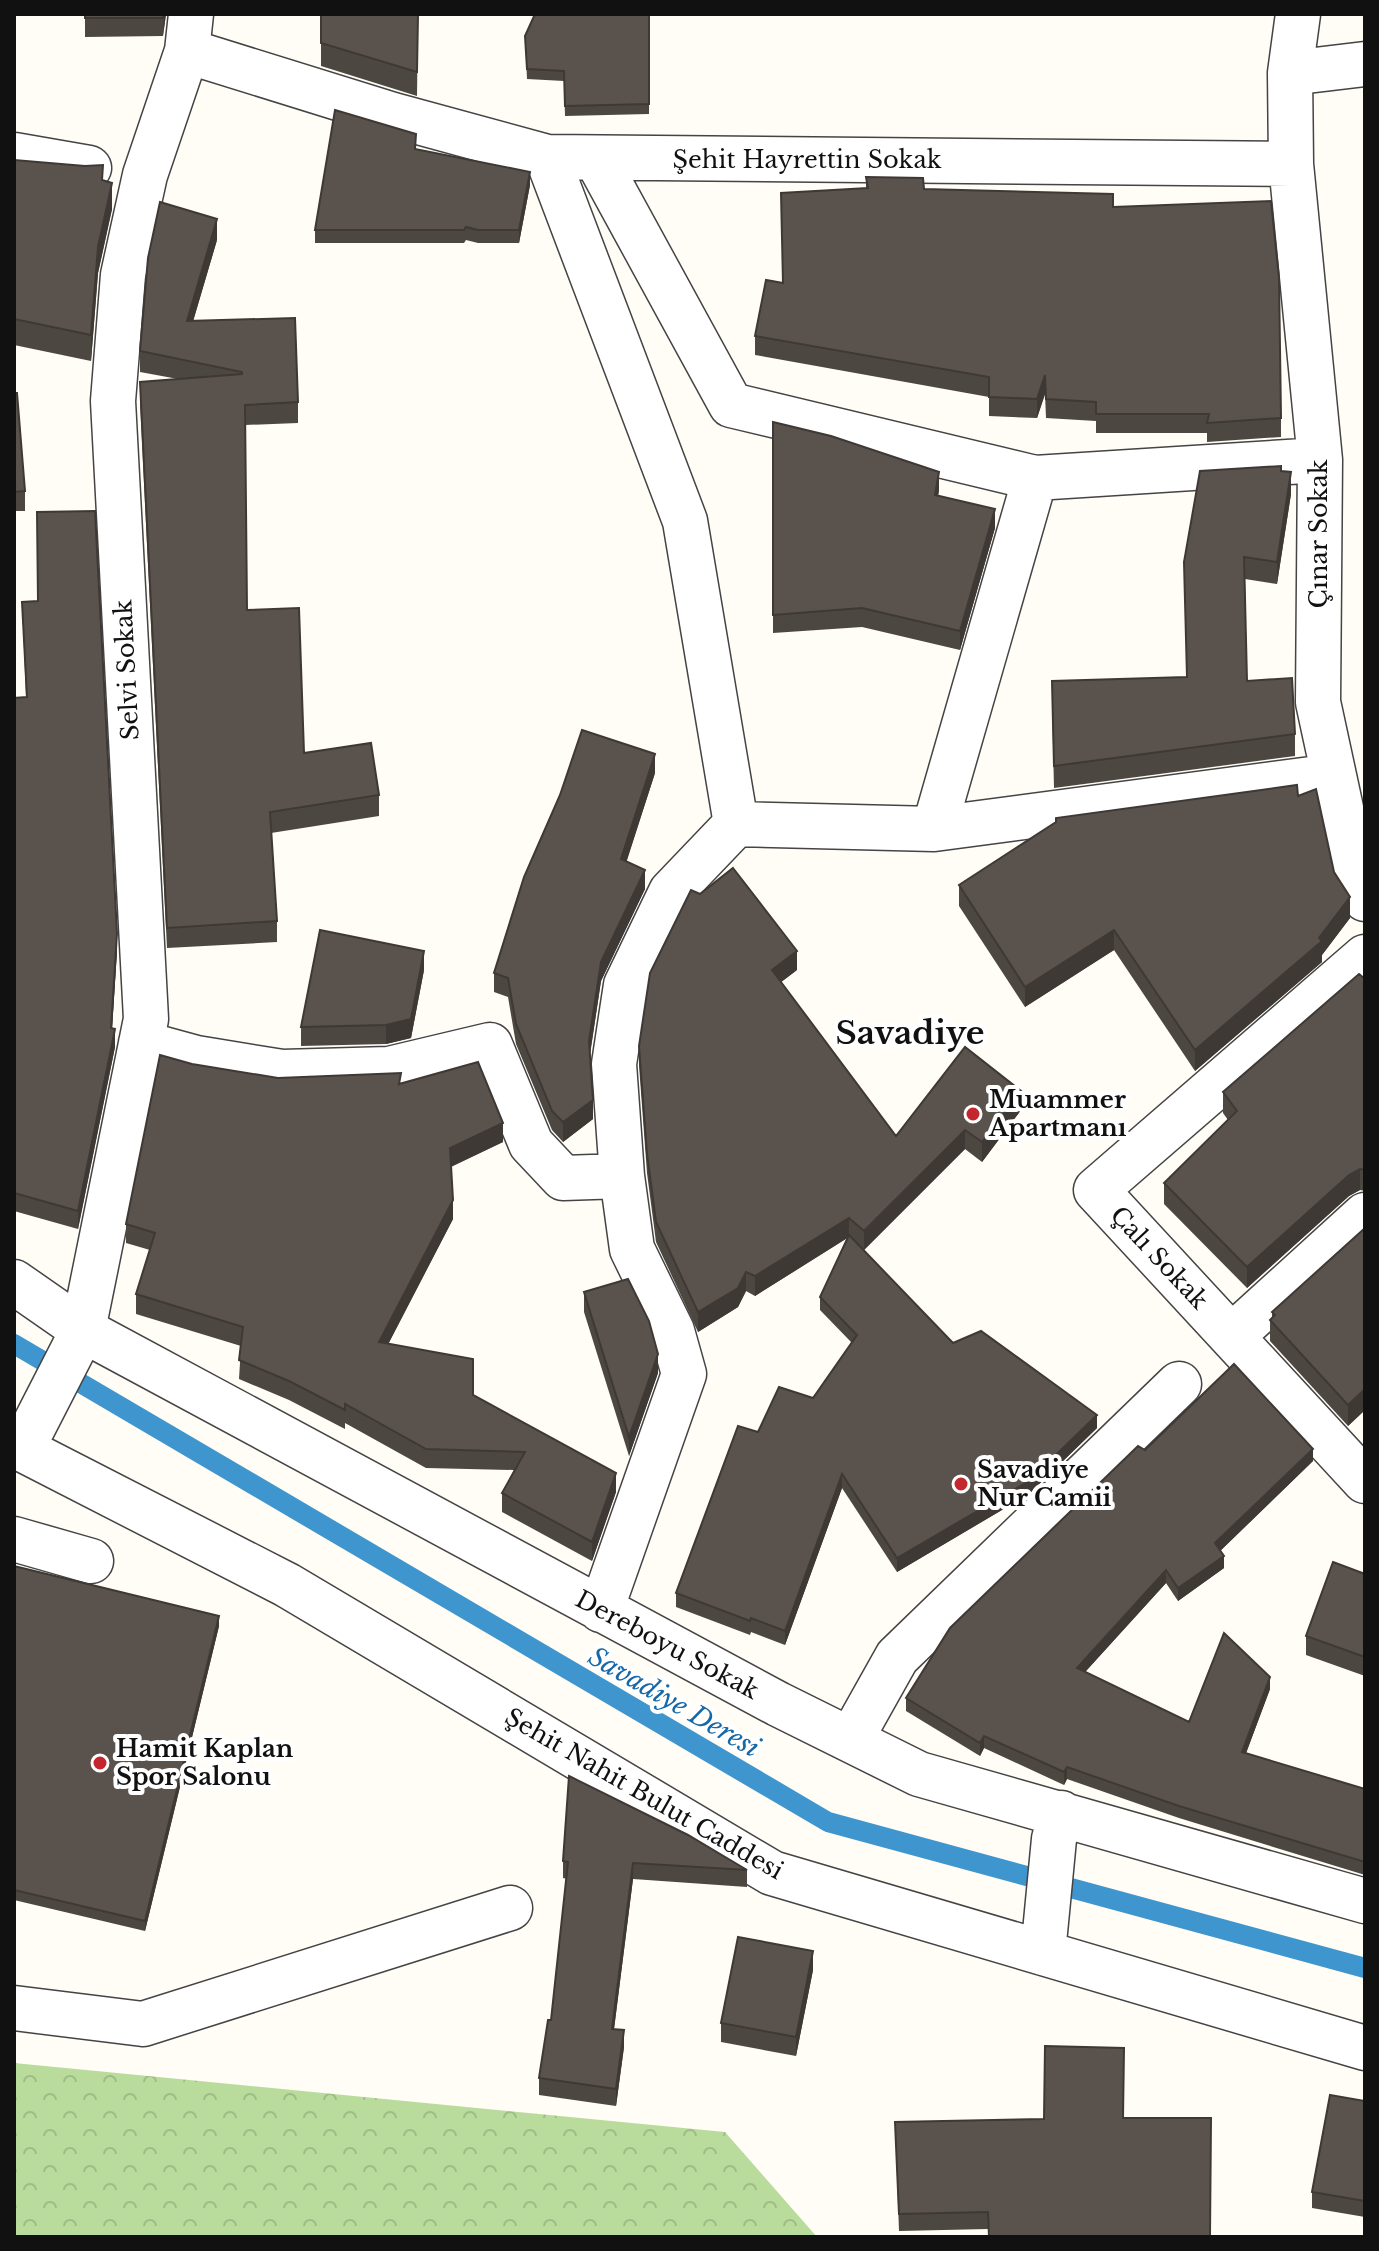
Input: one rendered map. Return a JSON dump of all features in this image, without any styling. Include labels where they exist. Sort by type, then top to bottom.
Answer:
[{"type":"street","points":[[1291,164],[1290,73],[1298,14]]},
{"type":"street","name":"Şehit Hayrettin Sokak","points":[[189,33],[393,115],[547,157],[1291,164]]},
{"type":"street","name":"Selvi Sokak","points":[[18,1447],[83,1330],[146,1019],[113,401],[123,275],[145,175],[189,33]]},
{"type":"street","points":[[1290,73],[1365,64]]},
{"type":"street","points":[[14,155],[89,168]]},
{"type":"street","points":[[547,157],[685,521],[736,824]]},
{"type":"street","points":[[596,158],[731,405],[1035,478],[1320,460]]},
{"type":"street","name":"Çınar Sokak","points":[[1291,164],[1320,460],[1318,702],[1358,887],[1365,899]]},
{"type":"street","points":[[934,829],[1035,478]]},
{"type":"street","points":[[601,1610],[684,1374],[672,1331],[632,1249],[622,1176],[614,1064],[626,985],[671,892],[736,824],[934,829],[1334,776]]},
{"type":"street","name":"Çalı Sokak","points":[[1365,957],[1096,1190],[1365,1481]]},
{"type":"street","points":[[141,1043],[196,1058],[282,1072],[389,1069],[490,1045],[531,1144],[563,1178],[622,1176]]},
{"type":"street","points":[[1232,1336],[1365,1215]]},
{"type":"street","name":"Dereboyu Sokak","points":[[14,1282],[83,1330],[601,1610],[778,1704],[919,1774],[1058,1826],[1365,1901]]},
{"type":"street","points":[[851,1739],[897,1657],[1179,1384]]},
{"type":"street","name":"Şehit Nahit Bulut Caddesi","points":[[18,1447],[287,1585],[772,1873],[1044,1940],[1365,2048]]},
{"type":"street","points":[[14,1539],[91,1561]]},
{"type":"street","points":[[1044,1940],[1058,1826]]},
{"type":"street","points":[[14,2008],[143,2024],[510,1908]]},
{"type":"green space","points":[[14,2063],[725,2132],[817,2237],[14,2237]]},
{"type":"building","points":[[85,14],[164,14],[163,18],[85,18]]},
{"type":"building","points":[[321,14],[418,14],[417,72],[321,43]]},
{"type":"building","points":[[535,14],[649,14],[649,104],[565,106],[564,71],[527,69],[525,36]]},
{"type":"building","points":[[335,110],[416,134],[415,149],[530,172],[519,230],[466,227],[464,230],[315,230]]},
{"type":"building","points":[[14,160],[103,165],[102,180],[112,183],[98,247],[91,335],[14,319]]},
{"type":"building","points":[[866,177],[923,178],[924,189],[1113,194],[1113,207],[1271,201],[1279,278],[1281,418],[1207,423],[1209,414],[1096,414],[1096,402],[1046,399],[1045,375],[1037,399],[989,397],[989,377],[755,336],[766,280],[783,283],[781,193],[868,188]]},
{"type":"building","points":[[160,202],[217,219],[187,321],[295,318],[298,402],[245,405],[247,610],[299,608],[304,753],[371,743],[379,795],[270,812],[277,921],[167,928],[140,382],[242,372],[140,351],[148,258]]},
{"type":"building","points":[[14,393],[17,393],[25,491],[14,492]]},
{"type":"building","points":[[773,422],[831,436],[939,472],[935,495],[995,509],[960,631],[862,608],[773,615]]},
{"type":"building","points":[[1281,466],[1281,471],[1291,472],[1277,562],[1244,557],[1247,681],[1292,678],[1295,734],[1054,766],[1052,681],[1187,677],[1184,562],[1200,471]]},
{"type":"building","points":[[95,511],[117,933],[111,1028],[115,1029],[78,1211],[14,1193],[14,698],[27,697],[22,602],[38,601],[37,512]]},
{"type":"building","points":[[582,730],[655,754],[621,859],[645,870],[601,962],[589,1041],[593,1100],[563,1122],[552,1111],[516,1024],[508,978],[494,973],[524,877],[560,795]]},
{"type":"building","points":[[1297,785],[1298,796],[1316,789],[1334,872],[1350,897],[1319,938],[1322,941],[1195,1050],[1114,930],[1025,987],[959,885],[1056,822],[1056,818]]},
{"type":"building","points":[[733,868],[797,951],[772,970],[896,1136],[965,1047],[1021,1091],[982,1142],[965,1130],[864,1231],[849,1218],[755,1276],[746,1272],[738,1288],[698,1312],[656,1222],[647,1154],[639,1046],[650,973],[691,890],[700,894]]},
{"type":"building","points":[[320,930],[424,951],[411,1019],[386,1025],[301,1027]]},
{"type":"building","points":[[1359,974],[1365,979],[1365,1170],[1360,1169],[1349,1175],[1247,1267],[1164,1183],[1237,1111],[1223,1092]]},
{"type":"building","points":[[160,1055],[192,1064],[278,1078],[401,1073],[399,1084],[478,1062],[503,1123],[450,1148],[453,1200],[379,1342],[473,1359],[473,1395],[616,1473],[592,1542],[502,1493],[525,1452],[426,1449],[345,1404],[345,1410],[239,1360],[243,1327],[136,1294],[155,1233],[126,1224]]},
{"type":"building","points":[[1365,1228],[1365,1389],[1348,1405],[1270,1320],[1275,1315],[1272,1312]]},
{"type":"building","points":[[849,1235],[953,1343],[981,1331],[1097,1415],[1029,1481],[897,1558],[842,1474],[785,1631],[676,1593],[738,1426],[758,1432],[779,1387],[813,1398],[857,1335],[820,1297]]},
{"type":"building","points":[[628,1279],[649,1321],[658,1354],[629,1437],[584,1292]]},
{"type":"building","points":[[1234,1364],[1313,1449],[1215,1543],[1224,1556],[1178,1588],[1166,1570],[1077,1668],[1189,1722],[1224,1633],[1270,1677],[1242,1752],[1365,1789],[1365,1862],[1179,1806],[1067,1767],[1064,1772],[984,1736],[980,1743],[906,1698],[950,1628],[1138,1446],[1145,1450]]},
{"type":"building","points":[[1333,1562],[1365,1574],[1365,1657],[1306,1636]]},
{"type":"building","name":"Hamit Kaplan Spor Salonu","points":[[14,1566],[219,1616],[145,1921],[14,1890]]},
{"type":"building","points":[[569,1776],[688,1835],[747,1870],[633,1863],[612,2029],[624,2030],[616,2089],[539,2078],[548,2020],[551,2020],[568,1862],[563,1861]]},
{"type":"building","points":[[738,1937],[813,1951],[796,2037],[721,2023]]},
{"type":"building","points":[[1045,2046],[1124,2048],[1123,2118],[1211,2118],[1210,2237],[989,2237],[988,2212],[899,2214],[895,2122],[1044,2119]]},
{"type":"building","points":[[1330,2095],[1365,2101],[1365,2201],[1312,2192]]},
{"type":"waterway","name":"Savadiye Deresi","points":[[14,1344],[828,1822],[1365,1968]]},
{"type":"place","name":"Muammer Apartmanı","points":[[973,1114]]},
{"type":"place","name":"Savadiye Nur Camii","points":[[961,1484]]},
{"type":"place","name":"Hamit Kaplan Spor Salonu","points":[[100,1763]]},
{"type":"district","name":"Savadiye","points":[[910,1033]]}]
